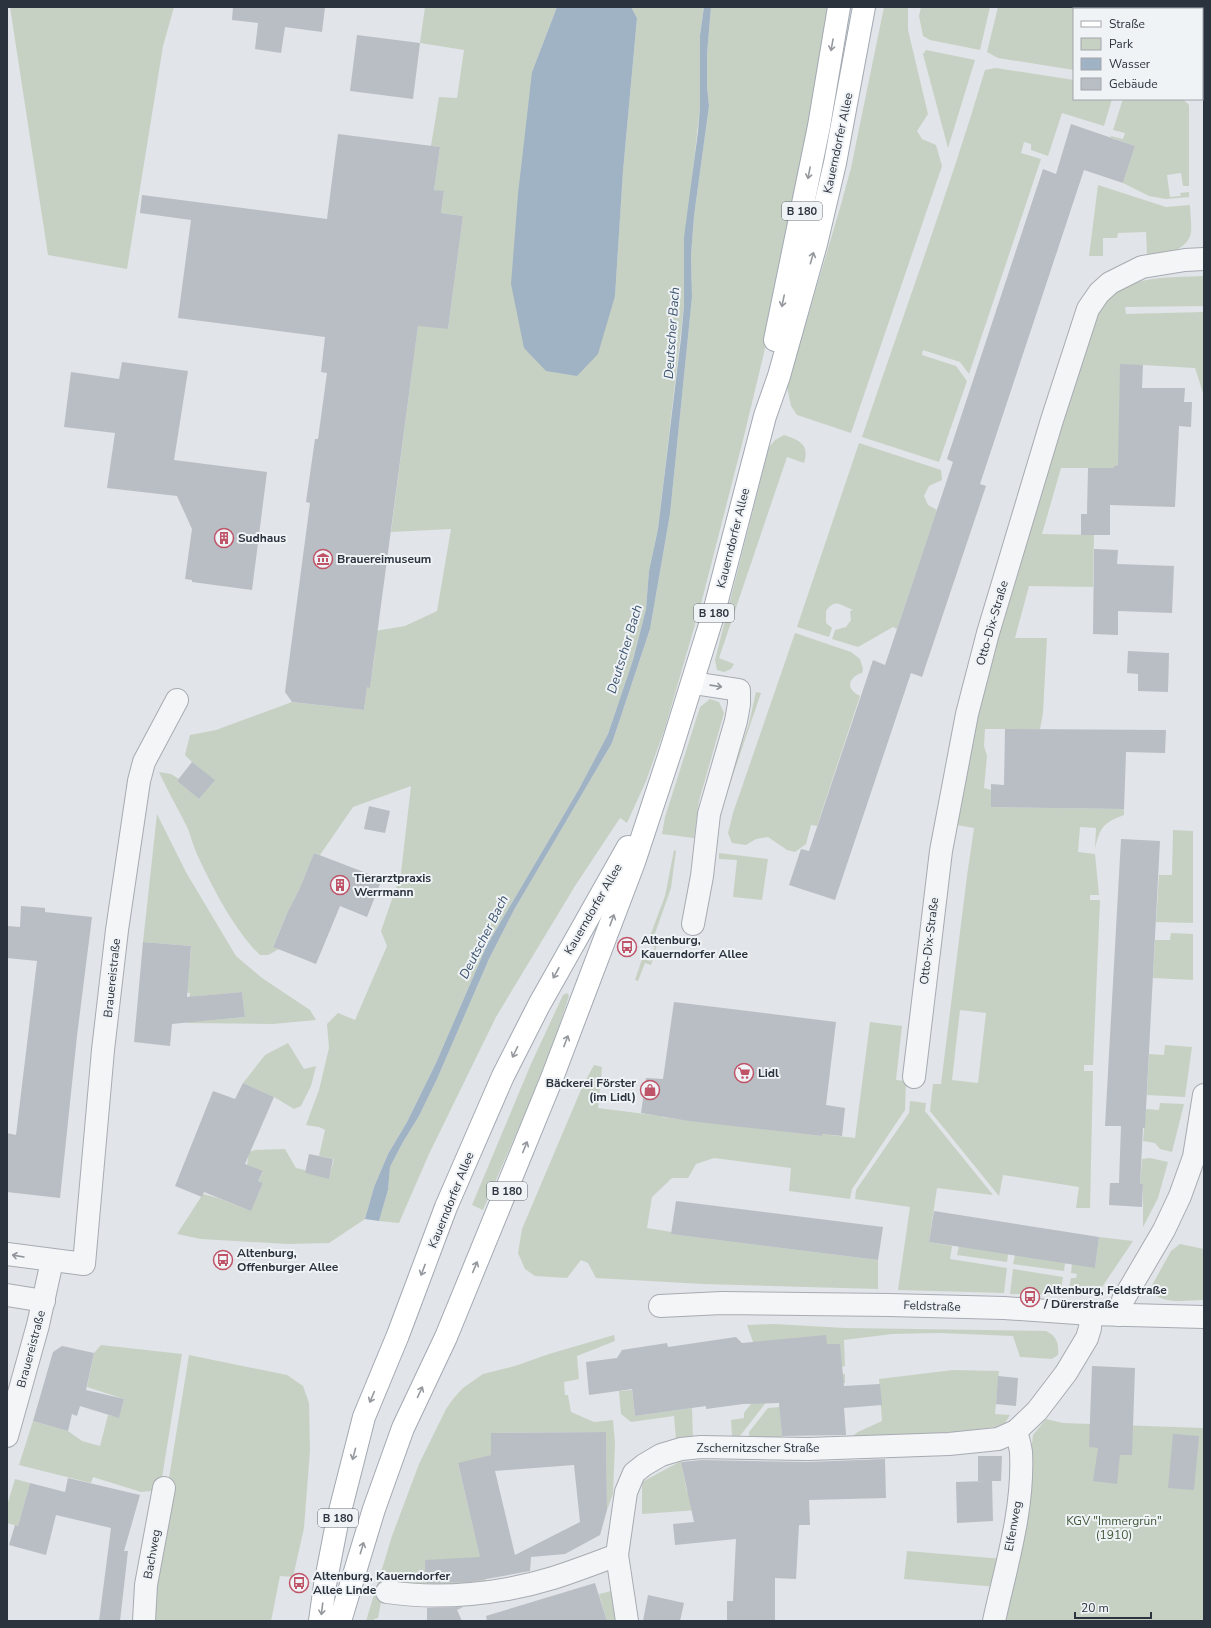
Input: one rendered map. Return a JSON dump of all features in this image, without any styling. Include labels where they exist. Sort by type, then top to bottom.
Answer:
[{"type":"main road","name":"Kauerndorfer Allee","points":[[765,416],[768,374],[819,126],[839,7]]},
{"type":"main road","name":"Kauerndorfer Allee","points":[[340,1621],[374,1509],[403,1428],[446,1337],[552,1078],[634,862],[714,612],[765,416],[779,376],[816,244],[835,163],[864,7]]},
{"type":"main road","name":"Kauerndorfer Allee","points":[[320,1621],[325,1585],[337,1523],[364,1417],[398,1335],[452,1194],[504,1076],[539,1005],[652,806]]},
{"type":"street","name":"Otto-Dix-Straße","points":[[914,1077],[941,851],[967,714],[988,633],[1047,436],[1088,309],[1099,293],[1110,283],[1142,267],[1185,260],[1204,259]]},
{"type":"street","points":[[692,683],[739,690],[740,704],[709,814],[702,876],[693,924]]},
{"type":"street","name":"Brauereistraße","points":[[7,1436],[38,1325],[52,1260],[84,1264],[103,1050],[117,930],[139,781],[144,762],[177,700]]},
{"type":"street","points":[[1119,1315],[1123,1300],[1164,1230],[1180,1196],[1194,1157],[1204,1095]]},
{"type":"street","points":[[7,1254],[52,1260]]},
{"type":"street","points":[[7,1295],[44,1301]]},
{"type":"street","name":"Feldstraße","points":[[660,1306],[722,1303],[889,1304],[996,1308],[1091,1314],[1204,1317]]},
{"type":"street","name":"Zschernitzscher Straße","points":[[627,1621],[617,1555],[626,1492],[634,1473],[644,1465],[661,1455],[681,1449],[701,1447],[808,1449],[949,1444],[998,1438],[1016,1431],[1037,1411],[1066,1373],[1087,1338],[1090,1328],[1091,1314]]},
{"type":"street","name":"Elfenweg","points":[[994,1621],[1015,1523],[1021,1482],[1020,1450],[1016,1431]]},
{"type":"street","name":"Bachweg","points":[[144,1621],[146,1586],[164,1488]]},
{"type":"street","points":[[387,1592],[420,1596],[504,1589],[554,1578],[617,1555]]},
{"type":"green space","points":[[10,7],[174,7],[163,46],[127,269],[48,255]]},
{"type":"green space","points":[[425,7],[557,7],[532,72],[615,296],[623,171],[637,18],[631,7],[704,7],[700,35],[700,107],[684,274],[684,306],[658,529],[649,571],[646,609],[633,660],[608,734],[579,789],[487,945],[436,1063],[407,1122],[388,1154],[374,1187],[365,1219],[329,1243],[288,1244],[201,1239],[177,1234],[203,1194],[246,1209],[247,1207],[252,1208],[263,1183],[258,1181],[263,1172],[247,1165],[249,1152],[255,1150],[285,1149],[296,1168],[305,1170],[305,1173],[329,1178],[334,1159],[319,1156],[325,1130],[319,1127],[306,1125],[319,1090],[329,1048],[327,1024],[338,1013],[355,1020],[387,946],[381,931],[401,873],[411,786],[353,807],[320,855],[314,853],[299,890],[273,946],[279,949],[268,955],[260,955],[241,933],[216,892],[196,852],[188,829],[159,772],[171,774],[179,779],[177,781],[199,799],[214,780],[185,755],[190,735],[216,730],[292,702],[364,710],[367,687],[370,687],[375,652],[372,652],[375,631],[405,626],[437,611],[451,529],[391,532],[418,325],[448,329],[463,216],[441,213],[444,192],[434,190],[440,147],[431,146],[439,97],[457,98],[464,50],[420,43]]},
{"type":"green space","points":[[711,7],[831,7],[792,236],[744,436],[701,604],[665,728],[646,781],[627,823],[620,818],[575,886],[496,1017],[429,1154],[399,1223],[379,1221],[388,1190],[390,1167],[419,1116],[437,1079],[489,959],[514,910],[612,743],[650,629],[670,514],[692,297],[691,256],[694,216],[709,106],[707,86],[707,54]]},
{"type":"green space","points":[[884,7],[908,7],[908,30],[928,114],[917,131],[922,139],[936,145],[942,166],[851,433],[797,415],[791,406],[787,387],[851,168]]},
{"type":"green space","points":[[921,7],[990,7],[980,50],[930,40],[923,36],[919,16]]},
{"type":"green space","points":[[998,7],[1167,7],[1073,8],[1073,70],[998,58],[987,52]]},
{"type":"green space","points":[[926,50],[975,60],[948,148],[923,54]]},
{"type":"green space","points":[[996,68],[1073,80],[1073,100],[1112,100],[1104,126],[1062,113],[1048,156],[1031,150],[1031,144],[1024,142],[1021,153],[1041,159],[969,374],[960,362],[923,350],[922,355],[956,366],[967,381],[939,462],[862,437],[941,208],[985,70]]},
{"type":"green space","points":[[1123,100],[1184,100],[1189,105],[1189,186],[1183,186],[1181,173],[1167,175],[1170,197],[1181,196],[1180,193],[1189,192],[1189,197],[1166,199],[1149,196],[1123,183],[1135,146],[1110,137],[1123,139],[1125,133],[1113,130]]},
{"type":"green space","points":[[1098,185],[1166,207],[1190,205],[1191,234],[1187,242],[1172,251],[1159,254],[1147,254],[1146,232],[1118,233],[1117,238],[1103,238],[1103,256],[1089,256]]},
{"type":"green space","points":[[1204,276],[1204,306],[1125,307],[1126,314],[1204,312],[1204,396],[1195,368],[1143,365],[1119,465],[1114,466],[1114,468],[1061,468],[1042,534],[1094,535],[1093,587],[1029,586],[1015,638],[1047,638],[1043,713],[1040,729],[985,729],[984,746],[987,756],[984,788],[991,790],[991,807],[1124,809],[1124,815],[1107,823],[1101,831],[1095,849],[1096,828],[1080,827],[1078,852],[1095,854],[1099,895],[1090,895],[1090,900],[1100,900],[1093,1065],[1084,1065],[1084,1071],[1093,1071],[1090,1208],[1076,1208],[1079,1187],[1003,1175],[999,1196],[930,1111],[933,1084],[941,1084],[974,828],[957,825],[979,705],[994,650],[1091,327],[1098,313],[1103,304],[1112,294],[1123,287],[1136,282],[1163,278]],"holes":[[[960,1010],[986,1013],[978,1083],[952,1080]]]},
{"type":"green space","points":[[784,435],[799,441],[802,444],[806,451],[804,463],[787,457],[719,658],[734,664],[731,669],[724,672],[717,670],[715,660],[769,447],[775,440]]},
{"type":"green space","points":[[859,443],[941,470],[942,480],[929,486],[924,496],[928,505],[937,510],[897,629],[893,627],[858,647],[832,639],[835,630],[846,627],[851,620],[850,611],[853,610],[836,603],[832,604],[826,611],[826,623],[832,628],[829,637],[797,627]]},
{"type":"green space","points":[[795,633],[851,652],[860,659],[863,669],[862,673],[852,679],[850,687],[860,696],[817,826],[811,825],[806,844],[795,852],[787,850],[768,837],[756,839],[746,845],[732,843],[728,833],[733,813]]},
{"type":"green space","points":[[756,692],[761,693],[721,810],[749,723]]},
{"type":"green space","points":[[710,699],[719,702],[724,713],[699,801],[694,838],[662,834],[665,817],[700,707]]},
{"type":"green space","points":[[157,814],[187,874],[236,956],[262,978],[310,1010],[316,1020],[273,1024],[187,1023],[190,993],[174,991],[190,961],[191,946],[143,942]],"holes":[[[242,992],[245,1017],[201,1021],[199,996]]]},
{"type":"green space","points":[[1173,830],[1193,831],[1193,923],[1156,922],[1159,875],[1172,875]]},
{"type":"green space","points":[[674,850],[676,851],[671,888],[652,942],[657,945],[651,965],[645,963],[638,981],[635,980],[642,959],[651,961],[655,947],[647,944],[665,896]]},
{"type":"green space","points":[[719,853],[768,859],[762,900],[733,897],[737,860],[719,859]]},
{"type":"green space","points":[[1171,933],[1193,934],[1193,980],[1153,978],[1155,940],[1170,940]]},
{"type":"green space","points":[[567,993],[569,996],[550,1050],[529,1104],[483,1210],[472,1205],[531,1064],[563,995]]},
{"type":"green space","points":[[870,1022],[902,1026],[896,1080],[906,1081],[905,1110],[852,1189],[850,1199],[789,1191],[791,1168],[714,1158],[696,1164],[688,1178],[672,1178],[652,1197],[647,1228],[672,1232],[672,1234],[878,1260],[878,1289],[703,1284],[596,1278],[588,1263],[581,1260],[567,1278],[535,1276],[525,1269],[518,1253],[522,1229],[583,1085],[594,1065],[602,1067],[598,1108],[822,1136],[822,1134],[855,1138]]},
{"type":"green space","points":[[288,1043],[304,1069],[316,1066],[311,1086],[301,1106],[294,1109],[274,1097],[243,1083],[265,1055]]},
{"type":"green space","points":[[1165,1045],[1192,1047],[1185,1097],[1147,1095],[1149,1054],[1164,1055]]},
{"type":"green space","points":[[910,1101],[926,1103],[925,1111],[993,1195],[937,1188],[929,1242],[952,1246],[950,1259],[1007,1268],[1004,1293],[898,1290],[910,1207],[855,1199],[856,1190],[909,1113]]},
{"type":"green space","points":[[1160,1103],[1184,1104],[1172,1152],[1160,1149],[1155,1143],[1143,1141],[1146,1109],[1159,1110]]},
{"type":"green space","points":[[1150,1158],[1168,1162],[1158,1198],[1143,1227],[1143,1184],[1140,1184],[1142,1159]]},
{"type":"green space","points":[[1099,1237],[1133,1241],[1102,1287],[1082,1296],[1068,1295],[1071,1278],[1076,1278],[1077,1274],[1071,1273],[1072,1264],[1095,1267]]},
{"type":"green space","points":[[1180,1244],[1204,1249],[1204,1300],[1167,1300],[1160,1298],[1150,1289],[1171,1251]]},
{"type":"green space","points":[[959,1246],[1008,1254],[1007,1262],[957,1255]]},
{"type":"green space","points":[[1015,1255],[1065,1263],[1064,1271],[1013,1264]]},
{"type":"green space","points":[[1013,1269],[1063,1277],[1060,1295],[1010,1294]]},
{"type":"green space","points":[[774,1324],[845,1328],[1046,1331],[1055,1338],[1058,1347],[1058,1355],[1052,1359],[1020,1357],[1013,1336],[939,1333],[892,1334],[844,1340],[845,1366],[832,1369],[753,1342],[747,1325]]},
{"type":"green space","points":[[614,1335],[615,1341],[577,1356],[579,1379],[564,1382],[565,1395],[568,1395],[571,1412],[594,1422],[613,1420],[615,1443],[613,1494],[607,1510],[606,1432],[491,1433],[491,1455],[458,1464],[486,1581],[383,1592],[378,1618],[374,1619],[374,1621],[366,1621],[392,1536],[419,1464],[446,1409],[453,1399],[463,1388],[483,1374],[515,1366],[549,1354]]},
{"type":"green space","points":[[101,1345],[182,1354],[160,1490],[141,1492],[93,1477],[91,1483],[19,1465],[33,1421],[68,1431],[82,1441],[100,1446],[108,1415],[119,1417],[124,1399],[87,1387],[94,1353]]},
{"type":"green space","points":[[189,1355],[287,1375],[303,1386],[309,1403],[310,1451],[304,1528],[293,1577],[280,1576],[271,1621],[154,1621],[154,1592],[168,1484]]},
{"type":"green space","points":[[953,1370],[999,1371],[995,1414],[1010,1415],[1005,1423],[995,1427],[957,1432],[848,1439],[858,1432],[882,1421],[879,1379]]},
{"type":"green space","points":[[845,1374],[845,1383],[774,1392],[740,1436],[732,1436],[731,1420],[744,1418],[744,1413],[763,1388],[769,1384]]},
{"type":"green space","points":[[632,1390],[635,1416],[692,1408],[693,1438],[676,1440],[674,1416],[631,1422],[621,1414],[619,1391]]},
{"type":"green space","points":[[780,1407],[782,1438],[749,1437],[749,1432],[768,1408]]},
{"type":"green space","name":"KGV \"Immergrün\" (1910)","points":[[1046,1419],[1063,1423],[1204,1428],[1204,1621],[1001,1621],[1021,1535],[1033,1435]]},
{"type":"green space","points":[[681,1461],[687,1492],[713,1486],[698,1510],[642,1514],[642,1482]]},
{"type":"green space","points":[[15,1479],[30,1483],[18,1526],[7,1523],[7,1506]]},
{"type":"green space","points":[[907,1551],[1003,1559],[997,1587],[904,1579]]},
{"type":"green space","points":[[611,1591],[615,1621],[607,1621],[599,1594]]},
{"type":"water","points":[[557,7],[631,7],[637,18],[623,171],[615,296],[598,354],[577,376],[546,371],[524,348],[511,284],[518,194],[532,72]]},
{"type":"water","points":[[704,7],[711,7],[707,54],[707,86],[709,106],[694,216],[691,256],[692,297],[670,514],[650,629],[612,743],[514,910],[489,959],[437,1079],[419,1116],[390,1167],[388,1190],[379,1221],[365,1219],[374,1187],[388,1154],[407,1122],[436,1063],[487,945],[579,789],[608,734],[633,660],[646,609],[649,571],[658,529],[681,338],[684,306],[684,237],[698,132],[700,107],[700,35]]},
{"type":"building","points":[[233,7],[325,7],[322,32],[285,27],[281,53],[255,49],[258,23],[232,20]]},
{"type":"building","points":[[357,35],[420,43],[413,99],[350,91]]},
{"type":"building","points":[[1071,124],[1135,146],[1123,183],[1084,170],[980,484],[986,486],[922,677],[911,673],[835,900],[789,885],[801,849],[809,851],[873,660],[885,665],[953,462],[947,459],[1043,169],[1056,174]]},
{"type":"building","points":[[338,134],[440,147],[434,190],[444,191],[441,213],[463,216],[448,329],[418,326],[370,688],[367,687],[364,710],[292,702],[285,692],[310,503],[306,502],[315,439],[318,439],[327,373],[321,372],[325,337],[178,318],[191,220],[140,213],[142,195],[327,219]]},
{"type":"building","points":[[122,362],[188,371],[174,460],[267,472],[252,590],[192,582],[192,580],[185,579],[192,529],[177,496],[107,488],[115,433],[64,427],[71,372],[119,379]]},
{"type":"building","points":[[1120,364],[1143,365],[1142,388],[1185,388],[1184,402],[1192,402],[1191,427],[1179,426],[1175,507],[1110,505],[1110,535],[1081,535],[1081,514],[1087,514],[1088,468],[1114,468],[1114,466],[1118,465]]},
{"type":"building","points":[[1094,549],[1118,550],[1117,564],[1174,566],[1172,613],[1118,611],[1118,635],[1093,634]]},
{"type":"building","points":[[1128,651],[1169,653],[1168,692],[1138,691],[1138,674],[1127,673]]},
{"type":"building","points":[[1005,729],[1166,730],[1165,753],[1126,752],[1124,809],[991,807],[991,784],[1004,785]]},
{"type":"building","points":[[192,762],[215,780],[199,799],[177,781]]},
{"type":"building","points":[[369,806],[390,811],[385,833],[364,829]]},
{"type":"building","points":[[1121,839],[1160,841],[1145,1128],[1143,1128],[1140,1184],[1143,1184],[1142,1207],[1109,1205],[1110,1183],[1119,1183],[1121,1126],[1105,1126]]},
{"type":"building","points":[[314,853],[382,879],[367,917],[340,906],[316,964],[273,947]]},
{"type":"building","points":[[21,906],[45,908],[45,912],[92,917],[77,1036],[60,1198],[7,1192],[7,1133],[16,1135],[37,961],[7,958],[7,926],[20,927]]},
{"type":"building","points":[[143,942],[191,946],[187,997],[242,992],[245,1017],[172,1024],[170,1046],[134,1042]]},
{"type":"building","points":[[674,1002],[836,1022],[826,1105],[845,1108],[842,1136],[822,1134],[822,1136],[689,1121],[641,1113],[646,1078],[663,1079]]},
{"type":"building","points":[[243,1083],[274,1097],[245,1164],[263,1171],[258,1181],[263,1183],[251,1211],[204,1192],[202,1197],[175,1186],[213,1091],[235,1099]]},
{"type":"building","points":[[309,1154],[333,1159],[329,1179],[305,1173]]},
{"type":"building","points":[[676,1201],[883,1227],[878,1260],[671,1234]]},
{"type":"building","points":[[934,1211],[1099,1237],[1095,1268],[929,1242]]},
{"type":"building","points":[[826,1335],[827,1344],[840,1344],[844,1386],[880,1384],[882,1405],[844,1408],[846,1435],[782,1436],[779,1403],[743,1404],[706,1409],[706,1406],[635,1416],[632,1389],[589,1395],[586,1362],[617,1358],[622,1350],[667,1343],[668,1347],[736,1337],[742,1343]]},
{"type":"building","points":[[62,1346],[94,1353],[86,1390],[124,1399],[119,1418],[80,1406],[77,1416],[72,1414],[68,1431],[33,1421],[53,1352]]},
{"type":"building","points":[[1092,1366],[1135,1368],[1132,1455],[1120,1455],[1117,1484],[1093,1481],[1098,1448],[1089,1447]]},
{"type":"building","points":[[998,1376],[1018,1378],[1016,1406],[996,1404]]},
{"type":"building","points":[[606,1432],[607,1510],[600,1535],[565,1554],[531,1557],[530,1571],[470,1582],[426,1583],[425,1560],[480,1557],[458,1463],[491,1455],[491,1433]],"holes":[[[574,1465],[580,1522],[515,1555],[495,1471]]]},
{"type":"building","points":[[1173,1434],[1199,1436],[1194,1490],[1168,1488]]},
{"type":"building","points":[[978,1456],[1002,1456],[1001,1481],[992,1481],[993,1521],[957,1523],[956,1482],[986,1481],[978,1481]]},
{"type":"building","points":[[885,1459],[886,1498],[809,1500],[810,1525],[799,1525],[796,1579],[775,1578],[775,1621],[727,1621],[727,1601],[733,1601],[736,1539],[675,1545],[673,1524],[694,1522],[681,1462],[702,1460],[808,1462]]},
{"type":"building","points":[[68,1478],[140,1495],[124,1551],[128,1551],[120,1621],[99,1621],[111,1528],[56,1515],[46,1555],[9,1545],[15,1525],[18,1526],[30,1483],[65,1492]]},
{"type":"building","points":[[595,1583],[607,1621],[487,1621],[486,1616]]},
{"type":"building","points":[[648,1595],[684,1603],[680,1621],[643,1621]]},
{"type":"building","points":[[463,1607],[457,1610],[462,1621],[427,1621],[427,1608]]},
{"type":"place","name":"Sudhaus","points":[[224,538]]},
{"type":"place","name":"Brauereimuseum","points":[[323,559]]},
{"type":"place","name":"Tierarztpraxis Werrmann","points":[[340,885]]},
{"type":"place","name":"Altenburg, Kauerndorfer Allee","points":[[627,947]]},
{"type":"place","name":"Lidl","points":[[744,1073]]},
{"type":"place","name":"Bäckerei Förster (im Lidl)","points":[[650,1090]]},
{"type":"place","name":"Altenburg, Offenburger Allee","points":[[223,1260]]},
{"type":"place","name":"Altenburg, Feldstraße / Dürerstraße","points":[[1030,1297]]},
{"type":"place","name":"Altenburg, Kauerndorfer Allee Linde","points":[[299,1583]]},
{"type":"water label","name":"Deutscher Bach","points":[[672,333]]},
{"type":"water label","name":"Deutscher Bach","points":[[625,649]]},
{"type":"water label","name":"Deutscher Bach","points":[[484,937]]}]
